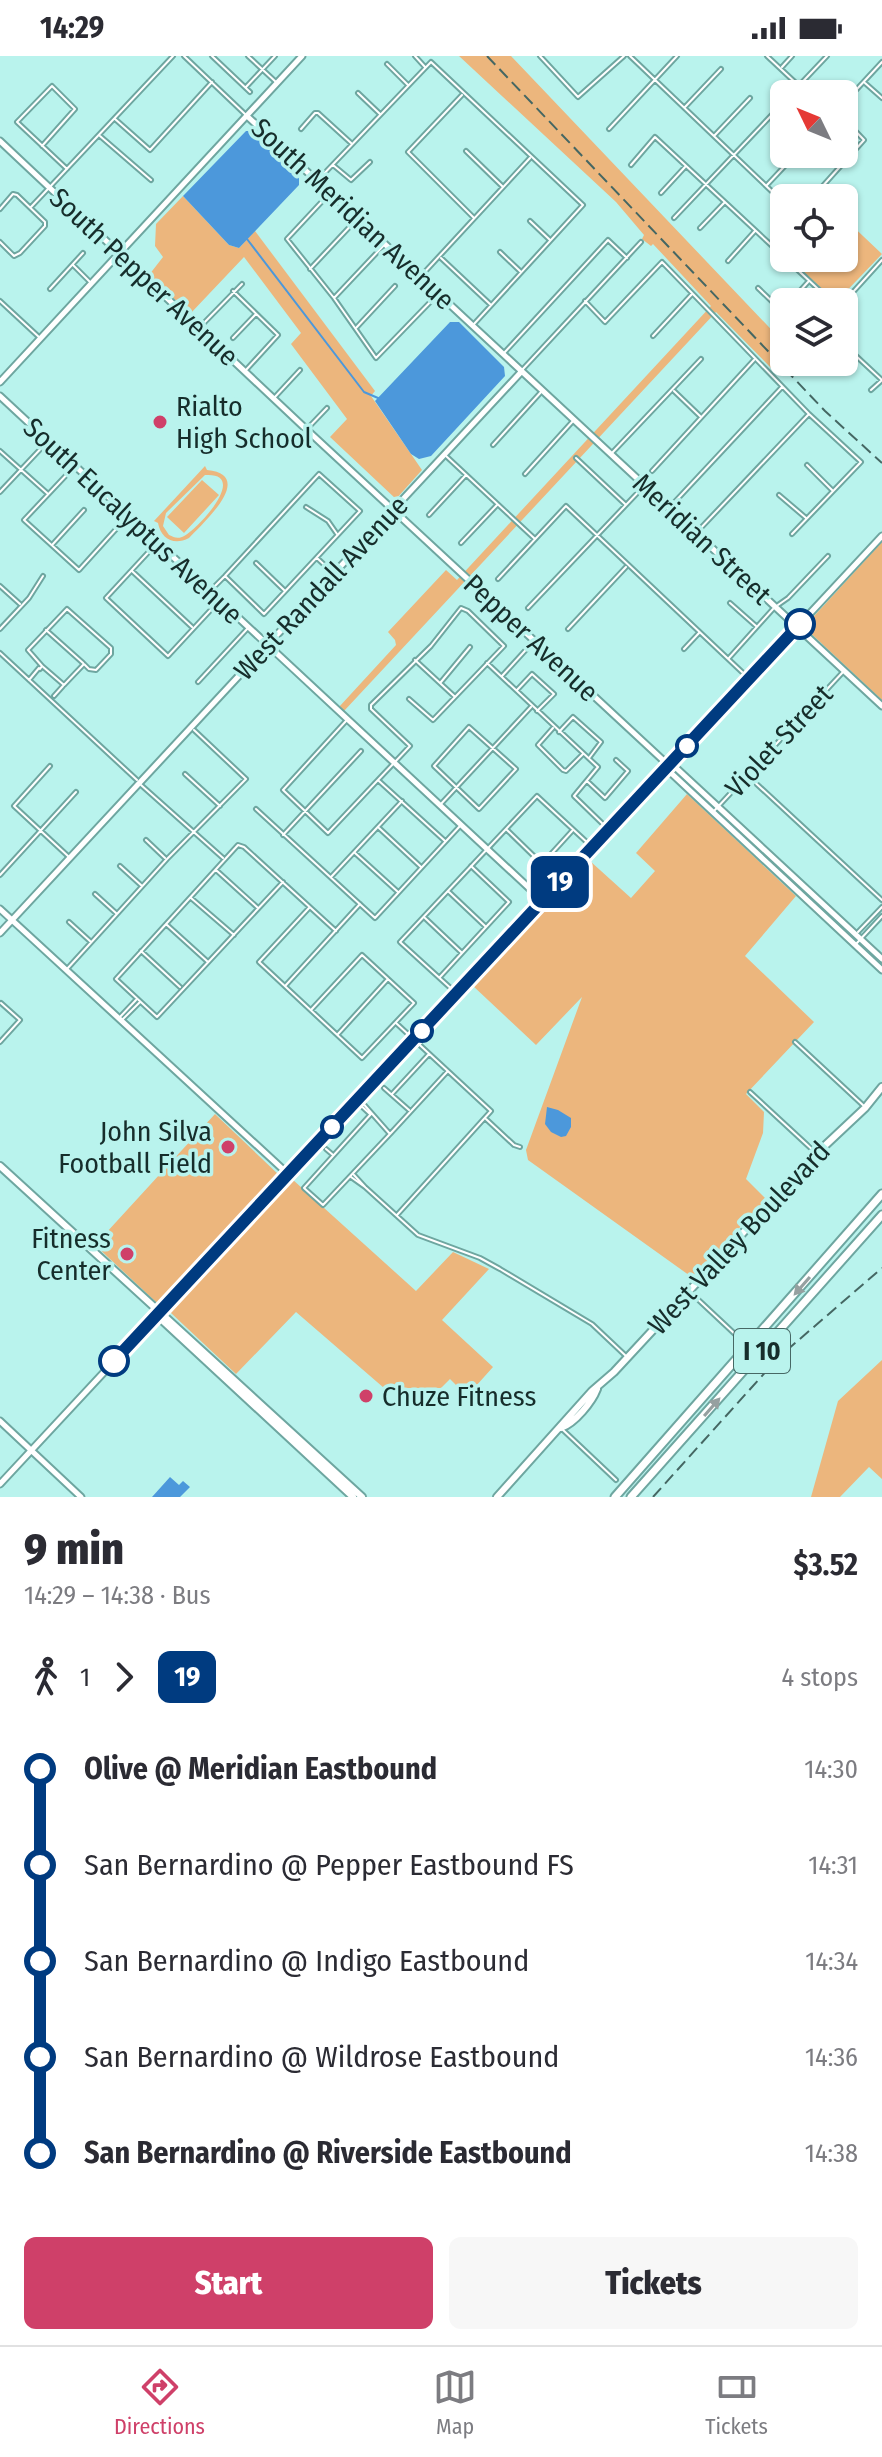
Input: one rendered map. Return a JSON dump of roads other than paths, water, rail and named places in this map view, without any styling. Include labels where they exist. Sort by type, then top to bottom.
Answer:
[{"type":"highway","name":"I 10","points":[[615,1497],[880,1196]]},
{"type":"highway","name":"I 10","points":[[633,1497],[882,1216]]},
{"type":"highway","points":[[608,1497],[683,1421]]},
{"type":"main road","name":"West Valley Boulevard","points":[[497,1497],[561,1428],[568,1426],[593,1398],[597,1389],[882,1087]]},
{"type":"main road","points":[[0,1166],[362,1497]]},
{"type":"main road","points":[[159,1313],[162,1320],[353,1497]]},
{"type":"main road","points":[[291,1440],[311,1449]]},
{"type":"street","points":[[31,207],[173,56]]},
{"type":"street","name":"South Meridian Avenue","points":[[184,56],[522,371]]},
{"type":"street","points":[[212,56],[250,92]]},
{"type":"street","points":[[248,56],[277,83]]},
{"type":"street","points":[[245,87],[275,56]]},
{"type":"street","points":[[0,382],[302,56]]},
{"type":"street","points":[[415,56],[426,68]]},
{"type":"street","points":[[540,56],[578,97],[624,56]]},
{"type":"street","points":[[630,56],[770,190]]},
{"type":"street","points":[[609,129],[677,56]]},
{"type":"street","points":[[767,56],[793,80]]},
{"type":"street","points":[[780,68],[792,56]]},
{"type":"street","points":[[805,80],[827,56]]},
{"type":"street","points":[[317,181],[431,62],[583,205],[473,325]]},
{"type":"street","points":[[858,88],[882,62]]},
{"type":"street","points":[[387,64],[409,86]]},
{"type":"street","points":[[684,108],[721,69]]},
{"type":"street","points":[[115,118],[150,150],[212,82]]},
{"type":"street","points":[[864,82],[882,98]]},
{"type":"street","points":[[42,146],[75,109],[52,86],[17,122],[42,146],[67,169]]},
{"type":"street","points":[[358,93],[380,115]]},
{"type":"street","points":[[462,94],[408,152],[474,218]]},
{"type":"street","points":[[714,136],[750,98]]},
{"type":"street","points":[[301,129],[318,113],[352,144]]},
{"type":"street","points":[[674,218],[770,117]]},
{"type":"street","points":[[99,135],[151,180]]},
{"type":"street","points":[[631,165],[655,137],[770,244]]},
{"type":"street","name":"South Pepper Avenue","points":[[1,145],[393,511]]},
{"type":"street","points":[[466,151],[503,187]]},
{"type":"street","points":[[420,277],[531,157]]},
{"type":"street","points":[[332,164],[351,180],[370,162]]},
{"type":"street","points":[[661,193],[686,166]]},
{"type":"street","points":[[766,186],[783,168]]},
{"type":"street","points":[[825,184],[839,168]]},
{"type":"street","points":[[331,193],[287,239],[376,358],[438,294]]},
{"type":"street","points":[[0,209],[13,194],[45,222],[45,226],[14,256],[0,242]]},
{"type":"street","points":[[700,228],[725,202]]},
{"type":"street","points":[[310,269],[358,218]]},
{"type":"street","points":[[530,221],[551,240]]},
{"type":"street","points":[[728,261],[755,230]]},
{"type":"street","points":[[503,354],[608,240],[627,258]]},
{"type":"street","name":"West Randall Avenue","points":[[0,933],[641,242]]},
{"type":"street","points":[[334,298],[386,243]]},
{"type":"street","points":[[500,252],[521,272]]},
{"type":"street","points":[[50,289],[83,253]]},
{"type":"street","points":[[440,257],[491,305]]},
{"type":"street","points":[[857,288],[882,260]]},
{"type":"street","points":[[585,301],[605,322],[662,262],[782,387],[861,462],[792,534]]},
{"type":"street","points":[[73,264],[92,283]]},
{"type":"street","points":[[799,272],[817,288]]},
{"type":"street","points":[[803,288],[809,281]]},
{"type":"street","points":[[198,329],[242,284]]},
{"type":"street","points":[[356,328],[395,286]]},
{"type":"street","points":[[758,288],[770,299]]},
{"type":"street","points":[[233,291],[278,335],[245,372]]},
{"type":"street","points":[[653,336],[693,294]]},
{"type":"street","points":[[0,301],[40,338]]},
{"type":"street","points":[[233,338],[257,313]]},
{"type":"street","points":[[858,358],[882,380],[871,390]]},
{"type":"street","points":[[611,455],[701,359]]},
{"type":"street","points":[[652,471],[755,359]]},
{"type":"street","points":[[274,399],[300,370]]},
{"type":"street","name":"Meridian Street","points":[[522,371],[882,706]]},
{"type":"street","points":[[669,508],[782,387]]},
{"type":"street","points":[[493,445],[543,390]]},
{"type":"street","points":[[673,391],[701,418]]},
{"type":"street","name":"South Eucalyptus Avenue","points":[[0,396],[543,901]]},
{"type":"street","points":[[307,430],[327,408]]},
{"type":"street","points":[[696,533],[809,414]]},
{"type":"street","points":[[525,474],[574,420]]},
{"type":"street","points":[[0,492],[49,441]]},
{"type":"street","points":[[0,451],[48,494]]},
{"type":"street","points":[[445,455],[536,539]]},
{"type":"street","points":[[576,458],[626,505]]},
{"type":"street","points":[[76,465],[24,520],[79,570],[128,516]]},
{"type":"street","points":[[807,465],[833,491]]},
{"type":"street","points":[[215,586],[319,474],[360,511],[264,614],[225,576]]},
{"type":"street","points":[[429,515],[466,475]]},
{"type":"street","points":[[528,608],[644,485]]},
{"type":"street","points":[[779,495],[807,519]]},
{"type":"street","points":[[461,543],[498,504]]},
{"type":"street","points":[[498,579],[566,506],[742,672]]},
{"type":"street","points":[[306,507],[328,521],[338,535]]},
{"type":"street","points":[[52,545],[84,510]]},
{"type":"street","name":"Pepper Avenue","points":[[393,511],[668,766],[670,772],[713,812],[856,940]]},
{"type":"street","points":[[0,1484],[882,536]]},
{"type":"street","points":[[157,543],[106,598],[168,656],[219,601]]},
{"type":"street","points":[[728,658],[828,556]]},
{"type":"street","points":[[317,558],[334,574]]},
{"type":"street","points":[[256,563],[285,592]]},
{"type":"street","points":[[568,629],[627,566]]},
{"type":"street","points":[[131,570],[194,629]]},
{"type":"street","points":[[0,629],[43,576]]},
{"type":"street","points":[[0,586],[21,606]]},
{"type":"street","points":[[730,603],[757,627]]},
{"type":"street","points":[[347,720],[283,790],[328,833],[410,746],[371,709],[371,705],[431,646],[461,608],[504,646],[433,720],[409,699]]},
{"type":"street","points":[[45,629],[89,669],[96,670],[111,654],[111,648],[67,609],[45,629],[28,650],[41,667],[64,685]]},
{"type":"street","points":[[198,682],[248,628]]},
{"type":"street","points":[[684,649],[700,632]]},
{"type":"street","points":[[501,677],[534,641]]},
{"type":"street","points":[[440,683],[470,647]]},
{"type":"street","points":[[0,653],[224,859]]},
{"type":"street","points":[[415,659],[455,697]]},
{"type":"street","points":[[487,663],[598,767],[574,796],[609,829]]},
{"type":"street","points":[[54,696],[84,664]]},
{"type":"street","points":[[29,680],[41,667]]},
{"type":"street","name":"Violet Street","points":[[713,812],[844,671]]},
{"type":"street","points":[[516,691],[532,674],[554,694],[537,711]]},
{"type":"street","points":[[439,806],[532,706]]},
{"type":"street","points":[[559,732],[573,717],[601,742],[588,759]]},
{"type":"street","points":[[469,727],[493,748],[516,769],[479,809],[435,769],[435,763],[469,727]]},
{"type":"street","points":[[66,970],[167,859],[246,779],[192,728]]},
{"type":"street","points":[[554,728],[538,745],[563,770],[566,771],[583,754]]},
{"type":"street","points":[[282,836],[361,751]]},
{"type":"street","points":[[586,781],[605,798],[628,771],[616,760]]},
{"type":"street","points":[[50,766],[14,806],[70,858]]},
{"type":"street","name":"Pepper Avenue","points":[[668,766],[675,767],[718,806],[856,940]]},
{"type":"street","points":[[185,774],[220,807]]},
{"type":"street","points":[[747,775],[882,900]]},
{"type":"street","points":[[378,780],[445,842]]},
{"type":"street","points":[[0,875],[76,792]]},
{"type":"street","points":[[456,994],[400,942],[448,890],[537,796],[593,847]]},
{"type":"street","points":[[330,878],[402,801]]},
{"type":"street","points":[[256,809],[375,918],[461,826]]},
{"type":"street","points":[[378,827],[421,867]]},
{"type":"street","points":[[506,829],[542,864],[574,829]]},
{"type":"street","points":[[146,840],[167,859]]},
{"type":"street","points":[[283,882],[157,1017],[116,979],[238,845],[283,882],[336,931]]},
{"type":"street","points":[[354,852],[398,893]]},
{"type":"street","points":[[120,866],[142,886]]},
{"type":"street","points":[[439,978],[509,902],[471,866]]},
{"type":"street","points":[[215,869],[258,908]]},
{"type":"street","points":[[448,890],[486,927]]},
{"type":"street","points":[[95,894],[117,914]]},
{"type":"street","points":[[190,897],[234,935]]},
{"type":"street","points":[[285,986],[360,904]]},
{"type":"street","points":[[310,907],[259,962],[362,1058],[414,1003],[362,955],[311,1010]]},
{"type":"street","points":[[856,940],[882,907]]},
{"type":"street","points":[[0,909],[288,1174]]},
{"type":"street","points":[[856,940],[882,916]]},
{"type":"street","points":[[424,917],[462,953]]},
{"type":"street","points":[[69,922],[91,942]]},
{"type":"street","points":[[165,923],[208,962]]},
{"type":"street","points":[[856,940],[882,970]]},
{"type":"street","points":[[856,940],[881,958]]},
{"type":"street","points":[[140,950],[182,989]]},
{"type":"street","points":[[865,953],[881,958]]},
{"type":"street","points":[[337,1034],[388,979]]},
{"type":"street","points":[[120,1020],[138,1000]]},
{"type":"street","points":[[0,1042],[20,1020],[1,1003]]},
{"type":"street","points":[[396,1022],[491,1111],[397,1216]]},
{"type":"street","points":[[795,1042],[865,1108]]},
{"type":"street","points":[[392,1094],[429,1053]]},
{"type":"street","points":[[371,1114],[304,1188],[323,1205],[448,1071]]},
{"type":"street","points":[[384,1088],[410,1111]]},
{"type":"street","points":[[750,1092],[816,1154]]},
{"type":"street","points":[[357,1100],[390,1134]]},
{"type":"street","points":[[485,1118],[520,1147]]},
{"type":"street","points":[[326,1149],[334,1156]]},
{"type":"street","points":[[352,1175],[423,1238],[480,1258],[582,1318],[628,1358]]},
{"type":"street","points":[[689,1291],[737,1336]]},
{"type":"street","points":[[0,1421],[81,1497]]},
{"type":"street","points":[[561,1428],[616,1480]]},
{"type":"water","points":[[246,131],[253,131],[299,176],[299,185],[239,248],[229,245],[183,196]]},
{"type":"water","points":[[450,322],[459,322],[504,367],[505,376],[431,456],[419,459],[411,454],[375,401]]},
{"type":"water","points":[[547,1107],[571,1118],[571,1127],[566,1136],[551,1132],[545,1124]]},
{"type":"water","points":[[170,1477],[179,1485],[183,1481],[190,1487],[180,1497],[152,1497]]},
{"type":"waterway","points":[[247,239],[364,392],[378,398]]},
{"type":"railway","points":[[487,56],[825,411],[882,463]]},
{"type":"railway","points":[[653,1497],[779,1357],[882,1268]]},
{"type":"place","name":"Rialto High School","points":[[160,422]]},
{"type":"place","name":"John Silva Football Field","points":[[228,1147]]},
{"type":"place","name":"Fitness Center","points":[[127,1254]]},
{"type":"place","name":"Chuze Fitness","points":[[366,1396]]}]
